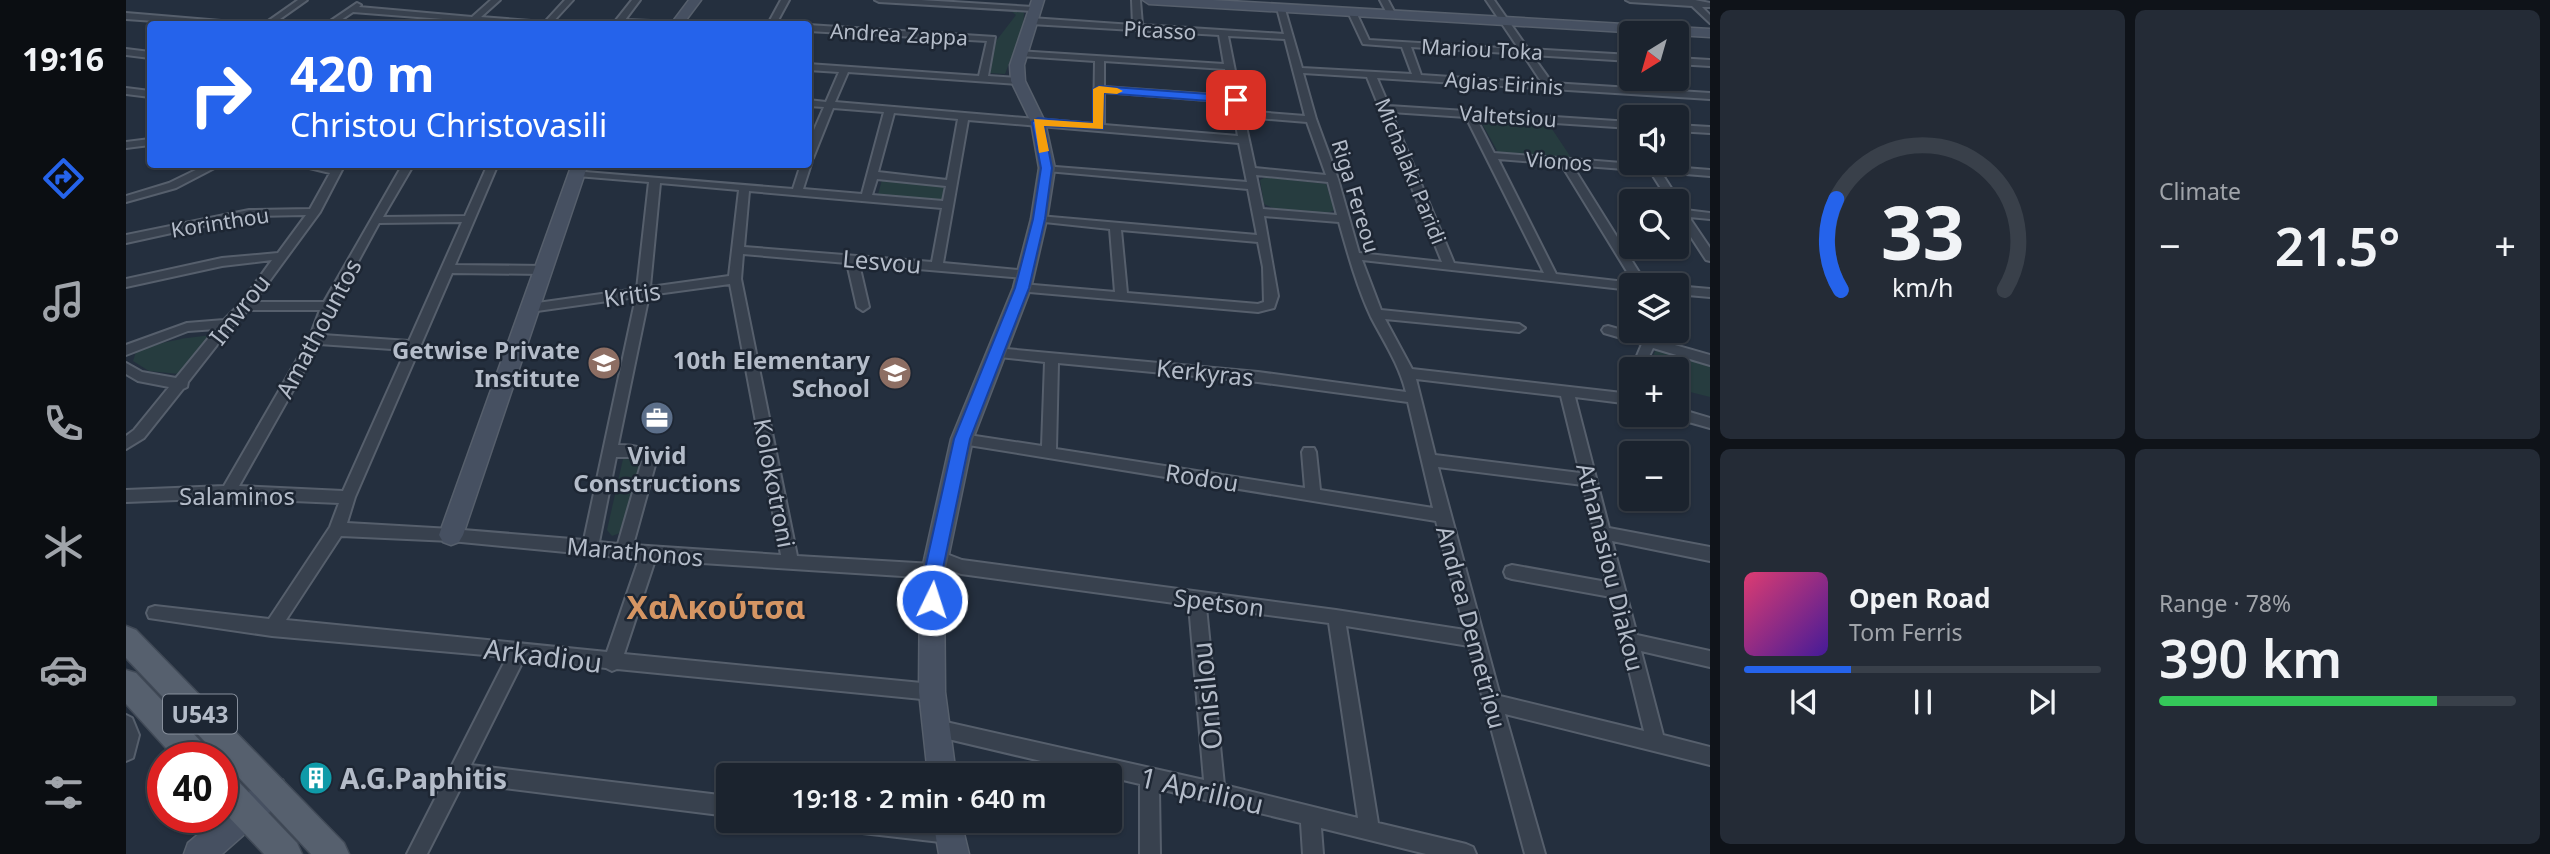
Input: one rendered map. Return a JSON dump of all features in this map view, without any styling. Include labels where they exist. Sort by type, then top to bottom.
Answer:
[{"type":"main road","name":"U543","points":[[126,639],[332,854]]},
{"type":"main road","name":"U543","points":[[126,683],[180,742]]},
{"type":"main road","points":[[238,804],[286,854]]},
{"type":"street","points":[[279,0],[301,1]]},
{"type":"street","points":[[334,21],[363,0]]},
{"type":"street","points":[[475,19],[496,0]]},
{"type":"street","points":[[550,21],[569,0]]},
{"type":"street","points":[[620,21],[636,0]]},
{"type":"street","points":[[679,21],[695,0]]},
{"type":"street","points":[[774,21],[785,0]]},
{"type":"street","name":"Picasso","points":[[879,0],[985,4],[1138,29],[1290,37]]},
{"type":"street","points":[[1136,0],[1138,29]]},
{"type":"street","points":[[1149,0],[1279,4],[1392,15],[1710,33]]},
{"type":"street","points":[[1384,0],[1392,15]]},
{"type":"street","points":[[1490,0],[1549,86]]},
{"type":"street","points":[[1630,0],[1710,5]]},
{"type":"street","points":[[272,21],[301,1]]},
{"type":"street","points":[[1692,2],[1709,19]]},
{"type":"street","name":"Riga Fereou","points":[[1279,4],[1311,119],[1333,179],[1354,256],[1376,314],[1408,373],[1414,398]]},
{"type":"street","points":[[351,9],[483,21]]},
{"type":"street","points":[[941,763],[932,692],[934,569],[962,439],[1023,281],[1039,219],[1046,168],[1038,122],[1018,80],[1020,52],[1034,10]]},
{"type":"street","name":"Mariou Toka","points":[[1352,12],[1366,42],[1619,57]]},
{"type":"street","points":[[423,21],[430,15]]},
{"type":"street","points":[[126,16],[188,21]]},
{"type":"street","points":[[126,27],[143,17]]},
{"type":"street","name":"Andrea Zappa","points":[[812,28],[992,39],[983,77]]},
{"type":"street","points":[[1039,219],[1261,239],[1223,34]]},
{"type":"street","points":[[1405,44],[1418,78]]},
{"type":"street","points":[[126,52],[147,55]]},
{"type":"street","points":[[1020,52],[1229,67]]},
{"type":"street","points":[[1099,127],[1100,59]]},
{"type":"street","points":[[1689,62],[1710,64]]},
{"type":"street","points":[[812,67],[1018,80]]},
{"type":"street","points":[[812,144],[844,70]]},
{"type":"street","name":"Agias Eirinis","points":[[1297,70],[1710,96]]},
{"type":"street","name":"Michalaki Paridi","points":[[1371,75],[1450,268]]},
{"type":"street","points":[[1099,89],[1236,100]]},
{"type":"street","points":[[126,91],[147,94]]},
{"type":"street","points":[[812,103],[1244,140]]},
{"type":"street","points":[[866,198],[890,109]]},
{"type":"street","name":"Valtetsiou","points":[[1385,109],[1619,124]]},
{"type":"street","points":[[1469,113],[1552,277]]},
{"type":"street","points":[[1239,114],[1311,119]]},
{"type":"street","points":[[937,266],[964,115]]},
{"type":"street","points":[[1689,129],[1710,130]]},
{"type":"street","points":[[126,145],[147,142]]},
{"type":"street","name":"Vionos","points":[[1493,156],[1619,165]]},
{"type":"street","points":[[1564,161],[1634,273]]},
{"type":"street","points":[[126,199],[148,195],[182,183],[210,168]]},
{"type":"street","name":"Imvrou","points":[[126,444],[139,434],[182,384],[226,324],[245,306],[279,256],[314,212],[338,168]]},
{"type":"street","name":"Amathountos","points":[[228,492],[315,339],[328,306],[375,220],[407,168]]},
{"type":"street","points":[[272,628],[337,529],[348,496],[491,168]]},
{"type":"street","points":[[797,192],[805,168]]},
{"type":"street","points":[[1046,168],[1253,186]]},
{"type":"street","points":[[451,535],[578,169],[744,190],[946,205]]},
{"type":"street","points":[[1250,171],[1333,179]]},
{"type":"street","name":"Vionos","points":[[1689,171],[1710,173]]},
{"type":"street","points":[[873,175],[950,183]]},
{"type":"street","points":[[590,547],[643,293],[656,180]]},
{"type":"street","name":"Kolokotroni","points":[[744,190],[735,279],[790,562]]},
{"type":"street","points":[[1689,210],[1710,216]]},
{"type":"street","name":"Korinthou","points":[[126,239],[249,213],[314,212]]},
{"type":"street","points":[[1258,212],[1344,219]]},
{"type":"street","points":[[375,220],[470,219]]},
{"type":"street","points":[[1115,225],[1121,296]]},
{"type":"street","points":[[1689,225],[1710,257]]},
{"type":"street","name":"Lesvou","points":[[738,250],[937,266],[1121,296],[1258,308],[1270,305],[1271,286],[1261,239]]},
{"type":"street","points":[[126,283],[222,262],[279,256]]},
{"type":"street","points":[[1354,256],[1619,285]]},
{"type":"street","points":[[852,258],[863,307]]},
{"type":"street","points":[[447,269],[543,270]]},
{"type":"street","name":"Kritis","points":[[530,308],[735,279]]},
{"type":"street","points":[[1689,291],[1710,293]]},
{"type":"street","points":[[245,306],[328,306]]},
{"type":"street","points":[[1376,314],[1520,328]]},
{"type":"street","points":[[126,350],[187,327],[226,324]]},
{"type":"street","points":[[1608,330],[1619,333]]},
{"type":"street","points":[[315,339],[414,346]]},
{"type":"street","points":[[1652,343],[1710,360]]},
{"type":"street","name":"Kerkyras","points":[[995,353],[1258,377],[1414,398]]},
{"type":"street","points":[[1049,452],[1052,357]]},
{"type":"street","points":[[126,368],[138,376],[182,384]]},
{"type":"street","points":[[1408,373],[1619,397]]},
{"type":"street","name":"Athanasiou Diakou","points":[[1566,390],[1656,743]]},
{"type":"street","name":"Andrea Demetriou","points":[[1414,398],[1442,516],[1535,854]]},
{"type":"street","points":[[1689,417],[1710,423]]},
{"type":"street","name":"Rodou","points":[[962,439],[1442,516]]},
{"type":"street","points":[[611,451],[634,451],[650,458],[624,550]]},
{"type":"street","points":[[1309,452],[1313,495]]},
{"type":"street","points":[[1429,460],[1589,480]]},
{"type":"street","name":"Salaminos","points":[[126,496],[228,492],[348,496]]},
{"type":"street","name":"Marathonos","points":[[337,529],[451,535],[649,553],[934,569]]},
{"type":"street","points":[[1603,533],[1710,554]]},
{"type":"street","points":[[612,663],[649,553]]},
{"type":"street","name":"Spetson","points":[[934,569],[961,567],[1336,617],[1476,639]]},
{"type":"street","points":[[1512,572],[1617,591]]},
{"type":"street","name":"Onisilou","points":[[1197,600],[1215,792]]},
{"type":"street","name":"Arkadiou","points":[[155,613],[272,628],[519,650],[612,663],[932,692]]},
{"type":"street","points":[[1336,617],[1370,831]]},
{"type":"street","points":[[1630,641],[1710,659]]},
{"type":"street","points":[[417,854],[519,650]]},
{"type":"street","points":[[1492,702],[1710,756]]},
{"type":"street","points":[[126,724],[130,735],[126,752]]},
{"type":"street","name":"1 Apriliou","points":[[937,729],[1215,792],[1466,854]]},
{"type":"street","points":[[458,773],[716,805]]},
{"type":"street","points":[[1149,777],[1150,854]]},
{"type":"street","points":[[199,854],[273,790]]},
{"type":"street","points":[[1310,817],[1313,854]]},
{"type":"street","points":[[929,833],[950,836]]},
{"type":"green space","points":[[1012,12],[1024,13],[1023,28],[1005,74],[989,73],[996,41],[1016,15]]},
{"type":"green space","points":[[1479,118],[1548,123],[1572,159],[1499,154]]},
{"type":"green space","points":[[1266,177],[1326,184],[1335,210],[1328,213],[1300,214],[1264,204],[1260,180]]},
{"type":"green space","points":[[882,180],[944,186],[942,200],[878,194]]},
{"type":"green space","points":[[216,335],[179,374],[149,371],[133,361],[136,352],[156,345],[185,338]]},
{"type":"green space","points":[[1656,349],[1687,357],[1653,357]]},
{"type":"green space","points":[[1689,358],[1710,363],[1710,397],[1690,392],[1689,396]]},
{"type":"green space","points":[[623,459],[644,460],[620,533],[612,536],[607,530]]},
{"type":"slow traffic","points":[[1043,151],[1038,122],[1099,127],[1099,89],[1117,91]]},
{"type":"place","name":"Getwise Private Institute","points":[[604,363]]},
{"type":"place","name":"10th Elementary School","points":[[895,373]]},
{"type":"place","name":"Vivid Constructions","points":[[657,418]]},
{"type":"place","name":"A.G.Paphitis","points":[[316,778]]},
{"type":"district","name":"Χαλκούτσα","points":[[716,606]]},
{"type":"route","points":[[932,600],[932,578],[962,439],[1022,288],[1039,219],[1046,168],[1038,122],[1099,127],[1099,89],[1236,100]]}]
